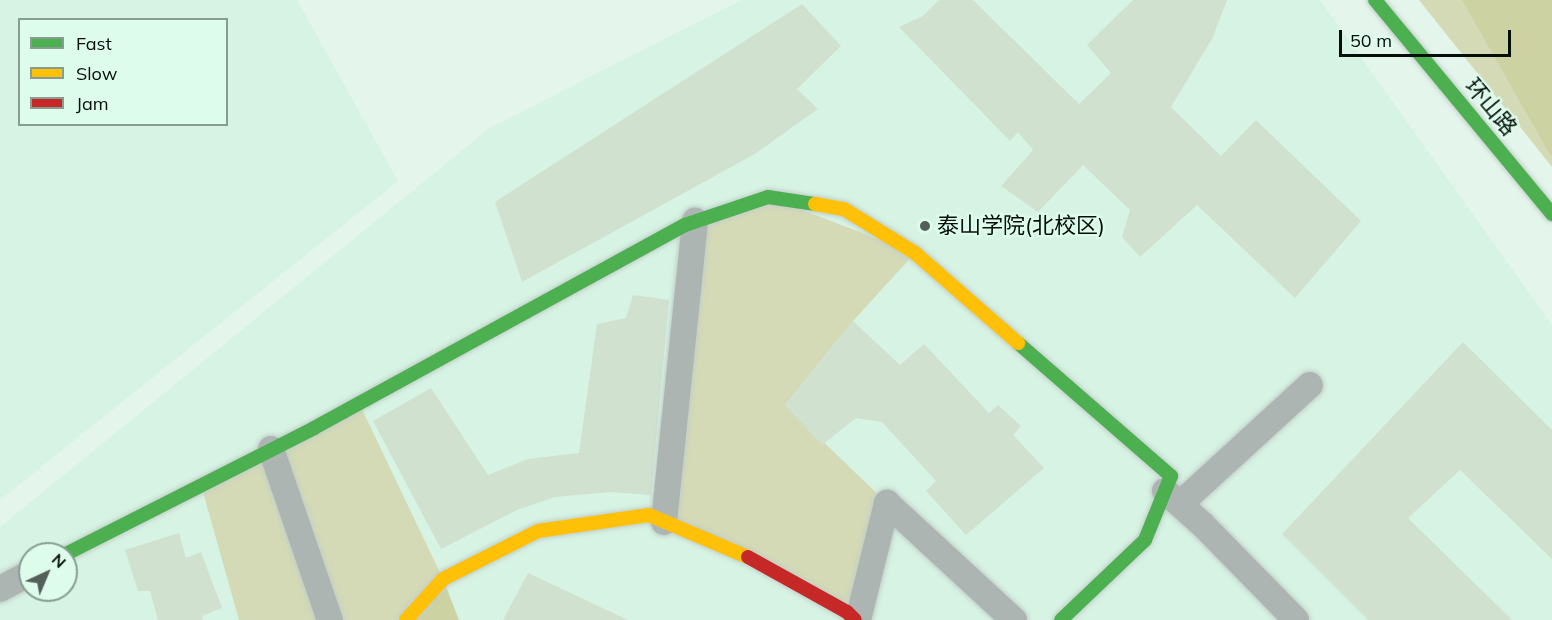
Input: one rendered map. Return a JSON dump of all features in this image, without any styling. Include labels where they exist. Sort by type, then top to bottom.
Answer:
[{"type":"street","name":"环山路","points":[[1375,0],[1552,214]]},
{"type":"street","points":[[78,548],[271,449],[695,221],[768,197],[844,209],[915,253],[1171,476],[1172,498],[1296,620]]},
{"type":"street","points":[[664,522],[695,221]]},
{"type":"street","points":[[1061,620],[1145,540],[1172,498],[1310,385]]},
{"type":"street","points":[[271,449],[330,620]]},
{"type":"street","points":[[406,620],[443,579],[538,531],[649,515],[766,565],[847,612],[856,620],[887,503],[1014,620]]},
{"type":"street","points":[[0,589],[18,579]]},
{"type":"shaded area","points":[[0,0],[297,0],[398,181],[0,500]]},
{"type":"shaded area","name":"泰山学院(北校区)","points":[[742,0],[1320,0],[1552,325],[1552,620],[0,620],[0,527],[491,127]]},
{"type":"shaded area","points":[[1419,0],[1552,0],[1552,167]]},
{"type":"shaded area","points":[[768,197],[915,253],[853,321],[785,405],[887,503],[847,612],[664,522],[695,221]]},
{"type":"shaded area","points":[[359,403],[443,579],[400,620],[239,620],[201,485]]},
{"type":"green space","points":[[1462,0],[1552,0],[1552,157],[1549,153]]},
{"type":"green space","points":[[443,579],[459,620],[406,620]]},
{"type":"building","points":[[939,0],[973,0],[1079,104],[1111,73],[1087,45],[1133,0],[1227,0],[1213,37],[1171,107],[1221,156],[1256,120],[1361,221],[1295,298],[1197,205],[1140,257],[1122,237],[1130,210],[1083,165],[1038,212],[1001,186],[1033,150],[1018,132],[1010,141],[899,27],[923,16]]},
{"type":"building","points":[[802,4],[841,46],[797,89],[818,109],[753,155],[522,282],[495,202]]},
{"type":"building","points":[[633,295],[669,300],[651,495],[610,492],[555,497],[517,510],[441,549],[373,421],[431,388],[488,475],[528,459],[579,453],[597,324],[626,318]]},
{"type":"building","points":[[853,321],[900,365],[924,344],[989,413],[998,405],[1021,426],[1013,435],[1044,468],[966,535],[926,491],[936,481],[882,422],[856,418],[822,445],[785,405]]},
{"type":"building","points":[[1463,342],[1552,430],[1552,559],[1460,470],[1408,518],[1512,620],[1368,620],[1282,534]]},
{"type":"building","points":[[179,533],[186,558],[201,552],[222,608],[202,616],[203,620],[158,620],[150,591],[138,591],[125,550]]},
{"type":"building","points":[[528,573],[628,620],[503,620]]},
{"type":"traffic: fast","points":[[1375,0],[1552,214]]},
{"type":"traffic: fast","points":[[78,548],[314,428],[685,225],[768,197],[815,204]]},
{"type":"traffic: fast","points":[[1018,343],[1171,476],[1145,540],[1061,620]]},
{"type":"traffic: slow","points":[[815,204],[844,209],[915,253],[1018,343]]},
{"type":"traffic: slow","points":[[406,620],[443,579],[538,531],[649,515],[748,557]]},
{"type":"traffic: jam","points":[[748,557],[847,612],[855,620]]},
{"type":"place","name":"泰山学院(北校区)","points":[[925,226]]}]
